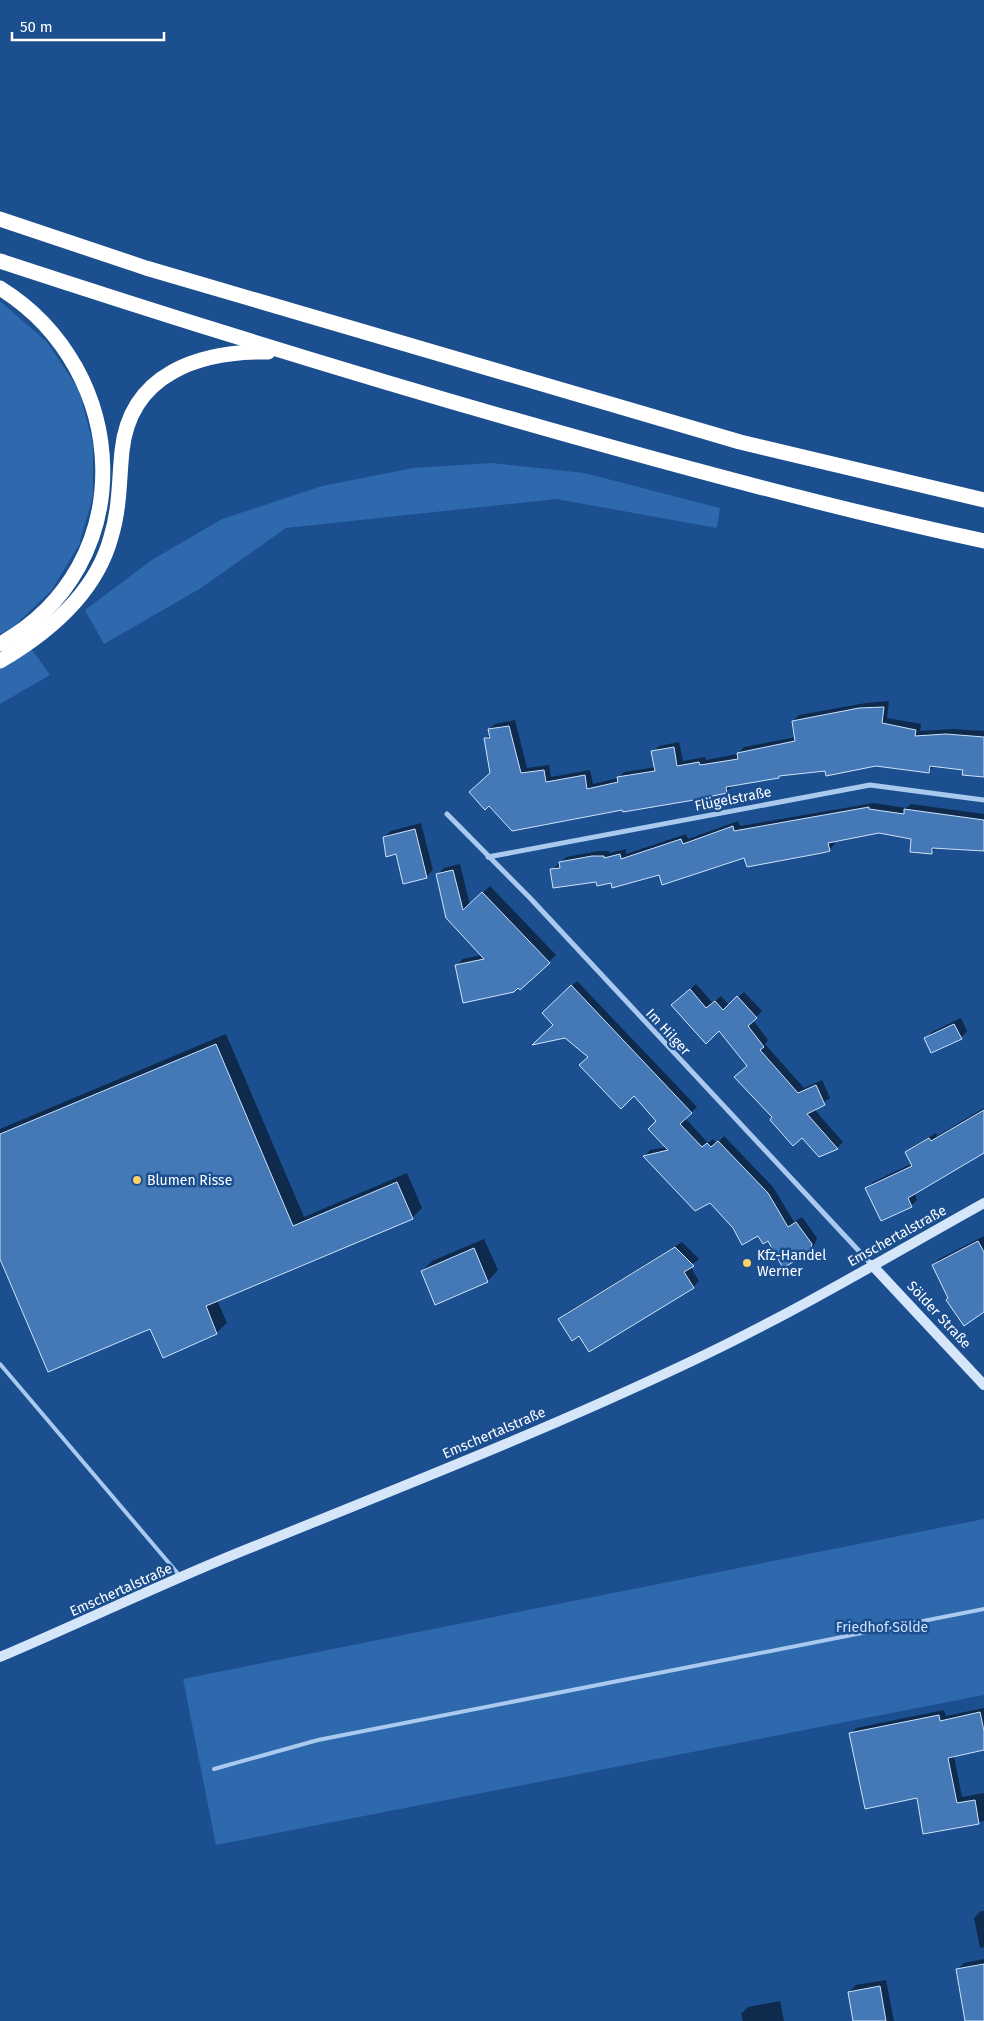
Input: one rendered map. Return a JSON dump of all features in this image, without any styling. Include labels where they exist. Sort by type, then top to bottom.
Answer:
[{"type":"highway","points":[[0,219],[146,268],[730,439],[984,500]]},
{"type":"highway","points":[[0,260],[284,352],[544,429],[760,488],[984,541]]},
{"type":"highway","points":[[0,288],[45,324],[74,364],[87,387],[103,451],[103,476],[97,519],[76,572],[61,594],[43,612],[26,627],[0,644]]},
{"type":"highway","points":[[0,661],[17,651],[62,616],[92,582],[111,538],[120,497],[122,449],[129,419],[143,393],[170,371],[209,358],[246,352],[284,352]]},
{"type":"main road","name":"Emschertalstraße","points":[[0,1658],[252,1547],[408,1485],[684,1365],[787,1312],[984,1203]]},
{"type":"main road","name":"Sölder Straße","points":[[872,1266],[984,1385]]},
{"type":"street","name":"Flügelstraße","points":[[488,857],[870,785],[984,800]]},
{"type":"street","name":"Im Hilger","points":[[447,814],[532,899],[618,995],[872,1266]]},
{"type":"lane","points":[[0,1364],[181,1578]]},
{"type":"lane","points":[[214,1769],[318,1740],[380,1727],[984,1609]]},
{"type":"green space","points":[[0,301],[47,342],[79,390],[93,445],[93,496],[79,545],[51,591],[11,629],[0,634]]},
{"type":"green space","points":[[492,463],[584,473],[720,508],[717,528],[556,499],[286,528],[201,588],[104,644],[85,610],[152,560],[222,519],[322,486],[413,468]]},
{"type":"green space","points":[[31,648],[50,675],[0,704],[0,667]]},
{"type":"green space","name":"Friedhof Sölde","points":[[984,1519],[984,1695],[216,1845],[183,1679]]},
{"type":"building","points":[[884,707],[882,723],[916,730],[915,736],[946,734],[984,737],[984,777],[962,775],[963,770],[930,766],[929,773],[876,766],[826,776],[825,771],[779,776],[779,778],[726,787],[727,793],[694,800],[623,812],[622,810],[512,831],[489,806],[485,810],[469,792],[490,773],[484,738],[490,738],[488,729],[509,726],[521,773],[544,770],[546,782],[585,775],[587,789],[618,782],[617,777],[655,771],[651,751],[674,747],[677,766],[699,762],[700,765],[738,759],[737,753],[795,741],[792,721],[859,708]]},
{"type":"building","points":[[869,807],[869,809],[904,814],[904,809],[984,820],[984,851],[932,848],[932,854],[910,852],[911,839],[879,833],[828,843],[830,851],[747,867],[744,858],[662,885],[659,875],[612,888],[611,883],[597,886],[596,882],[553,888],[550,869],[560,868],[559,862],[592,856],[604,856],[604,858],[620,854],[621,859],[681,839],[683,844],[733,826],[734,831]]},
{"type":"building","points":[[415,829],[427,878],[403,884],[396,854],[386,857],[383,837]]},
{"type":"building","points":[[453,870],[463,910],[482,892],[550,963],[520,990],[518,988],[514,992],[463,1003],[455,965],[484,959],[446,918],[436,874]]},
{"type":"building","points":[[571,985],[692,1113],[680,1124],[702,1147],[707,1143],[711,1147],[718,1141],[768,1193],[788,1227],[796,1222],[812,1244],[810,1252],[783,1268],[768,1241],[763,1244],[758,1236],[742,1245],[733,1228],[710,1203],[695,1211],[643,1156],[668,1150],[648,1129],[656,1121],[634,1096],[621,1109],[579,1065],[588,1057],[565,1038],[532,1045],[553,1025],[542,1013]]},
{"type":"building","points":[[690,989],[706,1008],[715,1001],[723,1010],[737,996],[757,1018],[748,1026],[764,1047],[760,1050],[798,1093],[816,1085],[825,1105],[807,1114],[838,1149],[819,1157],[802,1138],[793,1146],[770,1120],[772,1117],[734,1077],[747,1066],[719,1031],[706,1044],[671,1005]]},
{"type":"building","points":[[954,1024],[962,1039],[931,1053],[924,1038]]},
{"type":"building","name":"Blumen Risse","points":[[216,1044],[293,1226],[397,1182],[413,1219],[206,1306],[217,1334],[163,1358],[150,1329],[48,1372],[0,1259],[0,1134]]},
{"type":"building","points":[[984,1110],[984,1153],[908,1198],[912,1207],[881,1221],[865,1188],[912,1166],[905,1152],[929,1138],[931,1141]]},
{"type":"building","points":[[978,1241],[984,1252],[984,1312],[964,1326],[946,1300],[948,1298],[932,1265]]},
{"type":"building","points":[[675,1247],[694,1266],[684,1272],[694,1288],[589,1352],[579,1336],[572,1341],[558,1319]]},
{"type":"building","points":[[474,1248],[488,1282],[435,1305],[421,1271]]},
{"type":"building","points":[[980,1712],[984,1731],[984,1750],[948,1758],[957,1803],[975,1800],[979,1824],[923,1834],[917,1798],[865,1809],[849,1733],[939,1715],[940,1721]]},
{"type":"building","points":[[984,1964],[984,2021],[965,2021],[956,1969]]},
{"type":"building","points":[[880,1986],[886,2021],[853,2021],[848,1992]]},
{"type":"place","name":"Blumen Risse","points":[[137,1180]]},
{"type":"place","name":"Kfz-Handel Werner","points":[[747,1263]]}]
